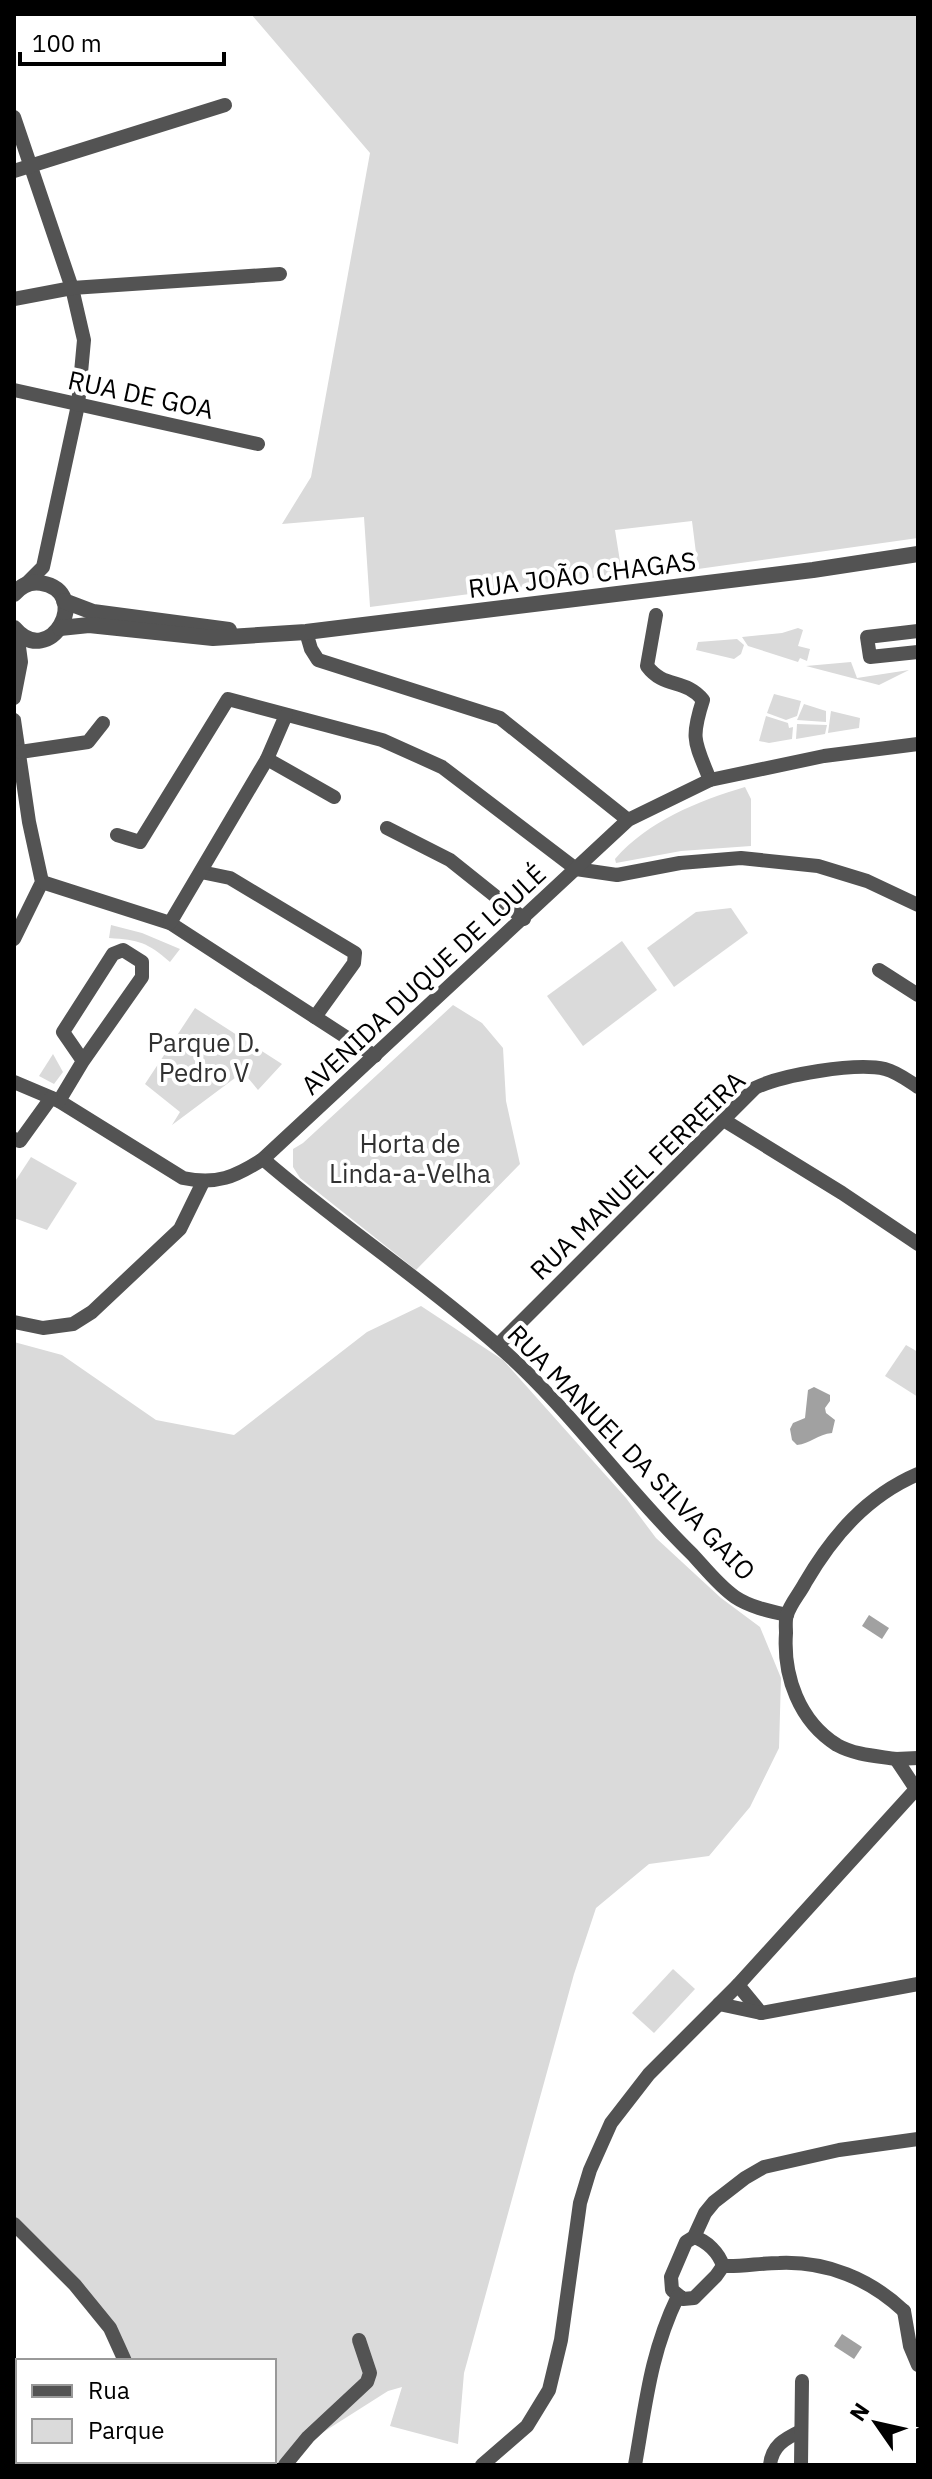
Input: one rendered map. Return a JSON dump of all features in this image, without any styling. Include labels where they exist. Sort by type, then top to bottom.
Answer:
[{"type":"street","points":[[14,171],[225,105]]},
{"type":"street","points":[[14,117],[72,288],[84,340],[78,405],[43,567],[20,589]]},
{"type":"street","points":[[14,299],[72,288],[280,274]]},
{"type":"street","name":"RUA DE GOA","points":[[14,390],[258,444]]},
{"type":"street","name":"RUA JOÃO CHAGAS","points":[[60,628],[89,625],[213,638],[306,632],[813,570],[918,554]]},
{"type":"street","points":[[15,630],[34,640],[53,635],[60,628],[66,610],[64,601],[43,567]]},
{"type":"street","points":[[20,589],[44,583],[53,587]]},
{"type":"street","name":"RUA JOÃO CHAGAS","points":[[64,601],[93,612],[189,623],[250,634]]},
{"type":"street","points":[[656,615],[647,666],[655,677],[695,690],[703,700],[694,740],[710,780]]},
{"type":"street","points":[[15,630],[21,662]]},
{"type":"street","points":[[918,631],[867,637],[870,657],[918,652]]},
{"type":"street","points":[[306,632],[318,660],[500,718],[628,820]]},
{"type":"street","points":[[14,698],[21,662],[34,640]]},
{"type":"street","points":[[117,835],[140,842],[228,699],[382,740],[442,767],[576,869],[617,875],[680,863],[741,858],[818,866],[867,881],[918,905]]},
{"type":"street","points":[[170,923],[267,759],[286,715]]},
{"type":"street","points":[[14,720],[20,752],[22,822],[42,882],[15,937]]},
{"type":"street","points":[[20,752],[88,742],[103,723]]},
{"type":"street","name":"AVENIDA DUQUE DE LOULÉ","points":[[203,1182],[235,1176],[263,1159],[628,820],[710,780],[824,756],[918,744]]},
{"type":"street","points":[[267,759],[334,797]]},
{"type":"street","points":[[387,828],[450,860],[524,919]]},
{"type":"street","points":[[201,872],[230,878],[355,953],[354,963],[315,1017]]},
{"type":"street","points":[[42,882],[170,923],[375,1056]]},
{"type":"street","points":[[14,1139],[20,1141],[55,1100],[83,1061],[142,977],[142,962],[123,950],[113,954],[63,1032],[83,1061]]},
{"type":"street","points":[[879,970],[918,995]]},
{"type":"street","name":"RUA MANUEL FERREIRA","points":[[498,1345],[755,1088],[782,1077],[856,1068],[879,1068],[897,1073],[918,1087]]},
{"type":"street","points":[[14,1082],[55,1100],[183,1178],[203,1182],[180,1229],[92,1312],[73,1324],[43,1328],[14,1322]]},
{"type":"street","points":[[722,1119],[918,1244]]},
{"type":"street","name":"RUA MANUEL DA SILVA GAIO","points":[[263,1159],[314,1203],[498,1345],[569,1416],[672,1535],[735,1596],[762,1609],[787,1615]]},
{"type":"street","points":[[918,1474],[888,1488],[848,1522],[828,1546],[787,1615],[785,1645],[788,1675],[808,1718],[838,1746],[860,1754],[896,1759],[918,1758]]},
{"type":"street","points":[[482,2465],[527,2426],[549,2390],[561,2340],[580,2203],[590,2170],[611,2123],[649,2074],[738,1985],[917,1788],[896,1759]]},
{"type":"street","points":[[719,2004],[761,2013],[918,1984]]},
{"type":"street","points":[[738,1985],[761,2013]]},
{"type":"street","points":[[723,2266],[694,2298],[678,2296],[670,2285],[686,2242],[694,2237],[705,2213],[745,2178],[764,2167],[839,2150],[918,2139]]},
{"type":"street","points":[[14,2224],[75,2285],[110,2328],[124,2359]]},
{"type":"street","points":[[694,2237],[707,2244],[723,2266]]},
{"type":"street","points":[[723,2266],[781,2262],[838,2270],[862,2280],[911,2308],[910,2346],[918,2365]]},
{"type":"street","points":[[635,2465],[650,2371],[659,2337],[678,2296]]},
{"type":"street","points":[[285,2465],[308,2437],[367,2382],[370,2373],[359,2340]]},
{"type":"street","points":[[801,2465],[802,2381]]},
{"type":"street","points":[[770,2465],[781,2441],[801,2431]]},
{"type":"green space","points":[[251,14],[918,14],[918,538],[698,569],[692,521],[615,530],[622,574],[370,607],[364,517],[282,524],[311,477],[370,153]]},
{"type":"green space","points":[[798,628],[803,630],[798,646],[810,649],[807,661],[800,658],[798,662],[748,646],[742,637],[782,633]]},
{"type":"green space","points":[[737,639],[744,645],[741,654],[734,659],[696,650],[698,642]]},
{"type":"green space","points":[[851,662],[857,678],[909,670],[879,685],[806,666]]},
{"type":"green space","points":[[774,694],[801,701],[797,716],[786,720],[767,713]]},
{"type":"green space","points":[[804,704],[826,711],[826,722],[797,720]]},
{"type":"green space","points":[[831,711],[860,718],[859,728],[828,733]]},
{"type":"green space","points":[[766,716],[788,723],[789,728],[793,727],[792,739],[769,743],[759,741]]},
{"type":"green space","points":[[797,724],[827,725],[825,734],[796,739]]},
{"type":"green space","points":[[745,787],[751,799],[751,846],[681,851],[616,863],[615,859],[628,846],[658,823],[692,806]]},
{"type":"green space","points":[[731,908],[748,933],[674,987],[647,948],[696,912]]},
{"type":"green space","points":[[111,925],[142,933],[180,949],[170,962],[142,943],[109,938]]},
{"type":"green space","points":[[622,941],[657,990],[583,1046],[547,996]]},
{"type":"green space","name":"Horta de Linda-a-Velha","points":[[453,1005],[482,1023],[503,1048],[506,1101],[520,1164],[416,1270],[300,1178],[293,1167],[293,1149]]},
{"type":"green space","name":"Parque D. Pedro V","points":[[195,1008],[282,1064],[258,1090],[243,1072],[172,1125],[180,1112],[145,1084]]},
{"type":"green space","points":[[53,1054],[63,1072],[54,1084],[39,1076]]},
{"type":"green space","points":[[31,1157],[77,1183],[47,1230],[14,1218],[14,1183]]},
{"type":"green space","points":[[421,1306],[503,1360],[626,1498],[656,1538],[721,1598],[760,1627],[781,1678],[779,1748],[750,1807],[709,1856],[649,1864],[596,1908],[574,1974],[464,2373],[458,2444],[390,2426],[402,2387],[388,2391],[284,2457],[279,2465],[183,2465],[276,2463],[276,2359],[132,2359],[95,2301],[14,2215],[14,1342],[62,1355],[156,1420],[234,1435],[367,1332]]},
{"type":"green space","points":[[906,1345],[918,1352],[918,1397],[885,1376]]},
{"type":"green space","points":[[673,1969],[695,1989],[654,2033],[632,2013]]},
{"type":"shaded area","points":[[814,1387],[830,1395],[825,1408],[826,1413],[835,1420],[832,1433],[797,1445],[792,1440],[790,1429],[793,1423],[805,1418],[808,1390]]},
{"type":"shaded area","points":[[869,1615],[889,1628],[882,1639],[862,1626]]},
{"type":"shaded area","points":[[842,2334],[862,2347],[854,2359],[834,2346]]}]
